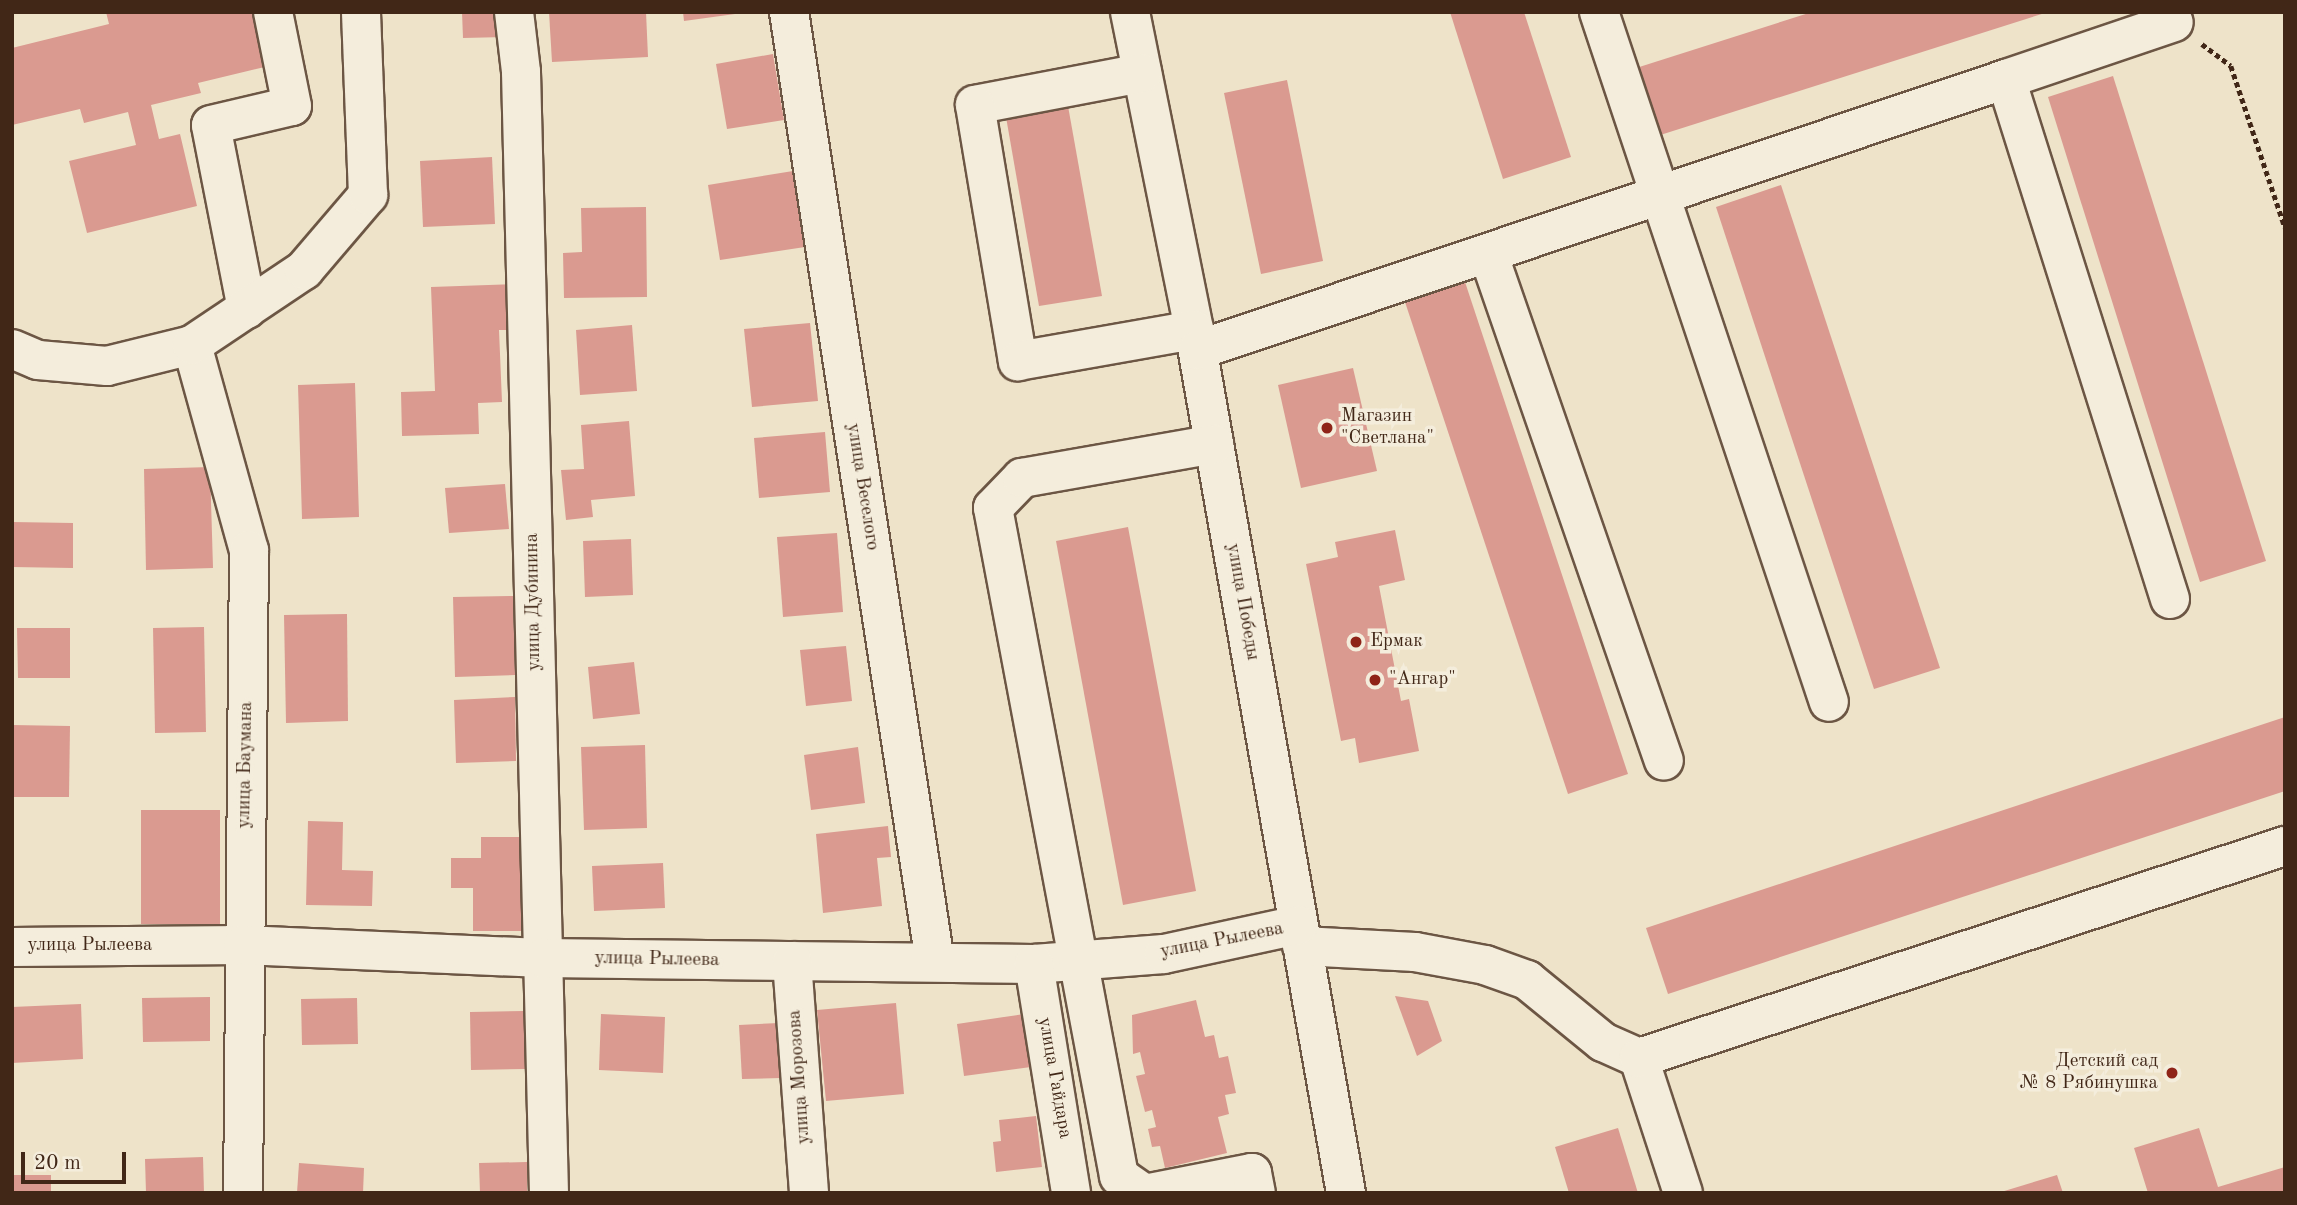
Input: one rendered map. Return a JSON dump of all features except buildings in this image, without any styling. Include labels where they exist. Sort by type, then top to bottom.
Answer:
[{"type":"street","points":[[247,309],[211,125],[292,106],[273,12]]},
{"type":"street","points":[[12,349],[38,360],[107,366],[192,345],[304,270],[368,195],[360,12]]},
{"type":"street","name":"улица Дубинина","points":[[514,12],[521,72],[549,1193]]},
{"type":"street","name":"улица Веселого","points":[[789,12],[935,962]]},
{"type":"street","name":"улица Победы","points":[[1130,12],[1196,340],[1346,1193]]},
{"type":"street","points":[[1599,12],[1662,193],[1829,702]]},
{"type":"street","points":[[1142,73],[975,105],[1018,361],[1196,340],[1489,256],[1662,193],[2174,22]]},
{"type":"street","points":[[2006,79],[2170,599]]},
{"type":"street","points":[[1489,256],[1664,761]]},
{"type":"street","name":"улица Баумана","points":[[192,345],[249,550],[243,945],[243,1193]]},
{"type":"street","points":[[1143,1193],[1119,1177],[993,508],[1022,478],[1214,444]]},
{"type":"street","points":[[1683,1193],[1639,1058],[2285,846]]},
{"type":"street","name":"улица Рылеева","points":[[12,947],[243,945],[543,958],[1034,964],[1164,954],[1300,936],[1485,965],[1527,980],[1592,1034],[1639,1058]]},
{"type":"street","name":"улица Морозова","points":[[792,961],[808,1193]]},
{"type":"street","name":"улица Гайдара","points":[[1034,964],[1071,1193]]},
{"type":"street","points":[[1150,1193],[1252,1173],[1256,1193]]},
{"type":"path","points":[[2174,22],[2231,66],[2285,227]]},
{"type":"place","name":"Магазин \"Светлана\"","points":[[1327,428]]},
{"type":"place","name":"Ермак","points":[[1356,642]]},
{"type":"place","name":"\"Ангар\"","points":[[1375,680]]},
{"type":"place","name":"Детский сад № 8 Рябинушка","points":[[2172,1073]]}]
